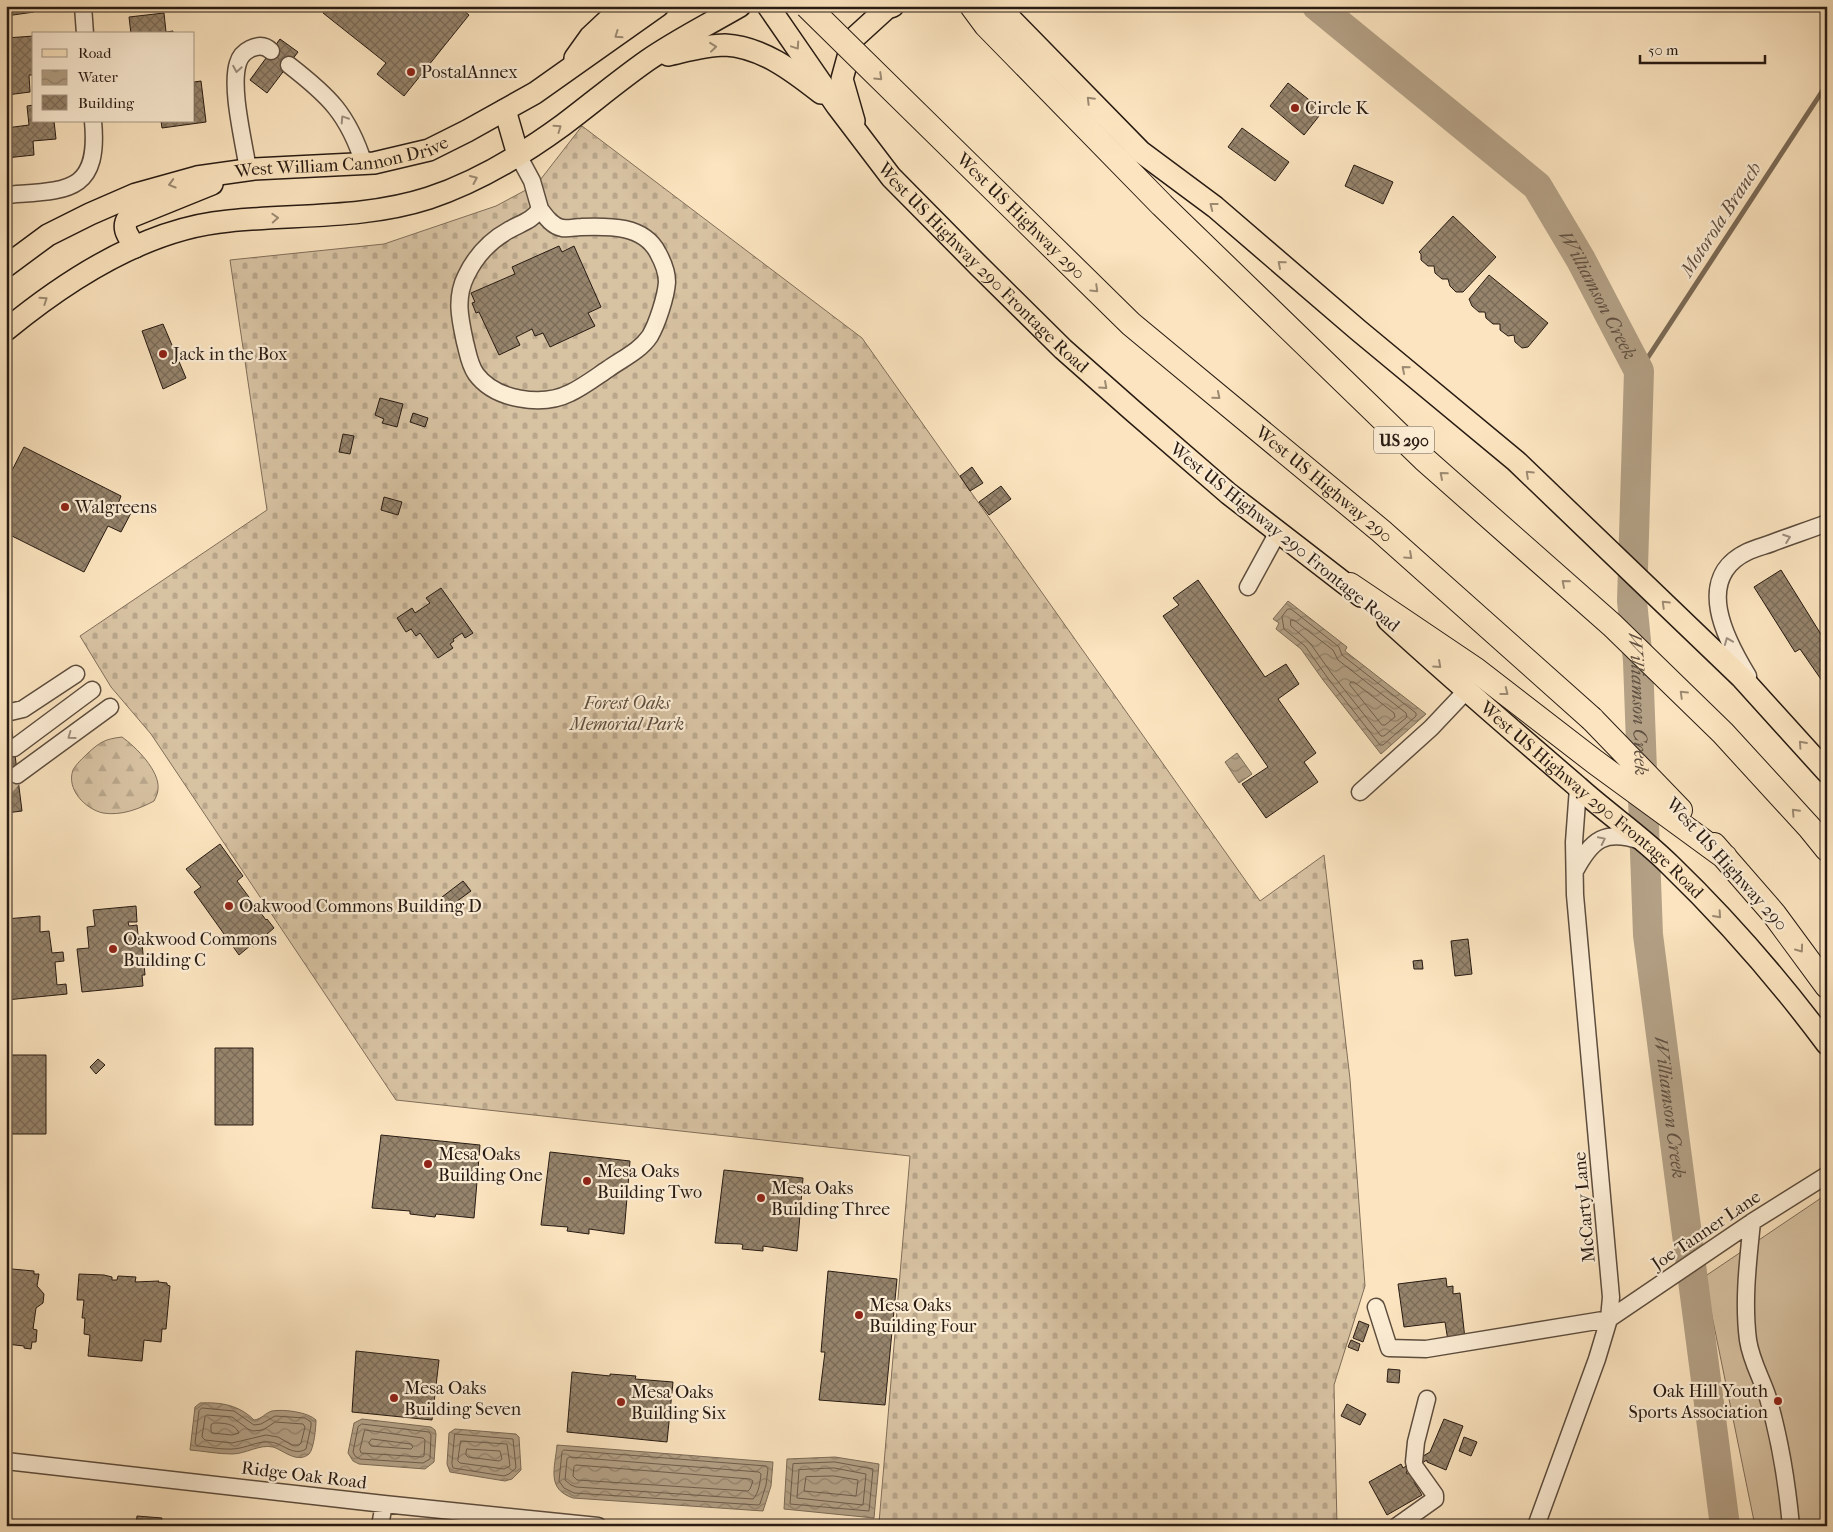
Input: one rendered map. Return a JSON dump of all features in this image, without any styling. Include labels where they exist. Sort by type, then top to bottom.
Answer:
[{"type":"highway","name":"West US Highway 290","points":[[807,6],[1131,324],[1381,532],[1584,712],[1725,857],[1774,914],[1824,982]]},
{"type":"highway","name":"US 290","points":[[972,6],[986,25],[1162,205],[1424,459],[1612,625],[1723,733],[1827,849]]},
{"type":"highway","points":[[1350,585],[1476,670],[1595,762],[1725,857]]},
{"type":"main road","points":[[565,73],[590,37],[623,6]]},
{"type":"main road","name":"West William Cannon Drive","points":[[6,266],[48,236],[90,214],[136,194],[197,177],[243,171],[374,163],[429,150],[535,93],[658,6]]},
{"type":"main road","points":[[6,330],[36,305],[85,272],[135,247],[184,230],[226,221],[358,213],[395,206],[436,195],[494,170],[561,127],[648,60],[740,6]]},
{"type":"main road","name":"West US Highway 290 Frontage Road","points":[[768,6],[837,106],[891,177],[1063,348],[1221,487],[1350,585],[1466,691],[1578,788],[1669,863],[1706,900],[1808,1019],[1827,1044]]},
{"type":"main road","points":[[856,130],[842,79],[853,39],[887,8],[893,6]]},
{"type":"main road","points":[[978,6],[1003,12],[1142,152],[1215,207],[1516,461],[1761,698],[1827,772]]},
{"type":"main road","points":[[648,60],[694,49],[725,45],[753,50],[791,69],[837,106]]},
{"type":"main road","points":[[505,110],[518,156]]},
{"type":"main road","points":[[135,247],[124,227],[128,218],[243,171]]},
{"type":"street","points":[[83,6],[85,32]]},
{"type":"street","points":[[243,171],[236,88],[238,62],[246,51],[252,47],[261,46],[271,51]]},
{"type":"street","points":[[289,65],[330,100],[346,119],[357,142],[364,164]]},
{"type":"street","points":[[6,195],[53,191],[68,187],[83,179],[92,162],[96,143],[93,122]]},
{"type":"street","points":[[518,156],[532,181],[540,209],[552,224],[562,228],[627,229],[642,234],[653,243],[659,254],[665,269],[667,282],[650,336],[640,348],[570,394],[538,400],[494,390],[476,373],[470,362],[458,302],[464,278],[480,252],[500,235],[534,217],[540,209]]},
{"type":"street","points":[[1761,698],[1730,647],[1721,622],[1717,600],[1722,576],[1730,564],[1746,552],[1827,523]]},
{"type":"street","points":[[1248,587],[1278,532]]},
{"type":"street","points":[[6,713],[23,709],[76,674]]},
{"type":"street","points":[[14,748],[92,690]]},
{"type":"street","points":[[1360,792],[1431,728],[1466,691]]},
{"type":"street","points":[[17,775],[110,707]]},
{"type":"street","name":"McCarty Lane","points":[[1536,1526],[1594,1368],[1609,1319],[1611,1297],[1575,895],[1574,842],[1578,788]]},
{"type":"street","points":[[1574,873],[1584,853],[1595,842],[1608,836],[1625,836],[1644,842]]},
{"type":"street","name":"Joe Tanner Lane","points":[[1609,1319],[1748,1225],[1827,1175]]},
{"type":"street","points":[[1748,1225],[1746,1288],[1748,1341],[1776,1430],[1788,1494],[1791,1526]]},
{"type":"street","points":[[1376,1307],[1389,1348],[1426,1349],[1609,1319]]},
{"type":"street","points":[[1397,1526],[1435,1499],[1435,1495],[1414,1465],[1416,1442],[1427,1399]]},
{"type":"street","name":"Ridge Oak Road","points":[[6,1461],[598,1526]]},
{"type":"street","points":[[380,1526],[384,1504]]},
{"type":"green space","name":"Forest Oaks Memorial Park","points":[[582,126],[862,338],[1260,901],[1324,855],[1350,1079],[1365,1286],[1334,1385],[1337,1526],[896,1526],[879,1523],[910,1156],[396,1100],[151,734],[111,687],[80,636],[267,510],[230,260],[384,244],[496,206],[537,184]]},
{"type":"green space","points":[[122,737],[140,753],[151,767],[158,782],[158,792],[154,801],[123,813],[110,814],[96,811],[84,803],[75,791],[72,784],[73,770],[92,749],[107,740]]},
{"type":"green space","name":"Oak Hill Youth Sports Association","points":[[1827,1194],[1827,1526],[1755,1526],[1704,1277]]},
{"type":"water","points":[[1288,601],[1347,647],[1345,651],[1426,714],[1381,754],[1301,649],[1276,629],[1279,623],[1273,619]]},
{"type":"water","points":[[1237,753],[1252,774],[1239,783],[1225,762]]},
{"type":"water","points":[[200,1403],[215,1403],[236,1408],[254,1420],[277,1410],[296,1412],[312,1417],[316,1420],[311,1451],[300,1458],[268,1446],[232,1454],[190,1450],[195,1407]]},
{"type":"water","points":[[362,1419],[431,1427],[435,1430],[436,1434],[434,1462],[425,1469],[359,1464],[353,1461],[348,1453],[354,1423]]},
{"type":"water","points":[[455,1429],[516,1434],[519,1437],[521,1470],[512,1479],[505,1481],[450,1472],[447,1464],[449,1433]]},
{"type":"water","points":[[557,1445],[773,1462],[771,1486],[763,1511],[573,1498],[564,1494],[559,1489],[554,1477]]},
{"type":"water","points":[[835,1457],[879,1464],[874,1518],[784,1509],[787,1459]]},
{"type":"building","points":[[6,6],[34,6],[34,12],[6,16]]},
{"type":"building","points":[[328,6],[458,6],[469,15],[404,96],[377,74],[386,63],[323,13]]},
{"type":"building","points":[[164,13],[166,32],[131,32],[129,17]]},
{"type":"building","points":[[32,36],[32,75],[29,75],[30,92],[7,95],[6,38]]},
{"type":"building","points":[[280,39],[298,52],[267,93],[250,80]]},
{"type":"building","points":[[201,81],[206,122],[162,128],[161,122],[195,122],[195,82]]},
{"type":"building","name":"Circle K","points":[[1288,83],[1323,111],[1304,135],[1270,106]]},
{"type":"building","points":[[32,105],[32,122],[54,122],[56,139],[33,141],[34,155],[6,158],[6,128],[29,125],[27,106]]},
{"type":"building","name":"Circle K","points":[[1242,128],[1289,162],[1275,181],[1228,147]]},
{"type":"building","points":[[1354,165],[1393,182],[1383,204],[1345,186]]},
{"type":"building","points":[[1453,216],[1496,257],[1463,292],[1456,292],[1450,286],[1448,279],[1442,279],[1435,273],[1434,266],[1428,266],[1421,260],[1419,252]]},
{"type":"building","points":[[559,246],[562,252],[574,246],[601,307],[588,313],[595,326],[550,347],[543,333],[535,336],[532,329],[516,337],[520,345],[499,355],[479,312],[476,313],[472,303],[475,302],[471,293],[515,274],[512,267]]},
{"type":"building","points":[[1489,275],[1548,323],[1528,347],[1522,348],[1515,342],[1514,335],[1508,336],[1500,330],[1500,324],[1493,324],[1486,318],[1485,312],[1479,312],[1472,306],[1469,299]]},
{"type":"building","name":"Jack in the Box","points":[[163,324],[186,378],[163,389],[142,331]]},
{"type":"building","points":[[380,398],[403,404],[397,427],[382,423],[384,419],[375,415]]},
{"type":"building","points":[[413,413],[428,418],[425,427],[410,422]]},
{"type":"building","points":[[343,434],[354,436],[350,454],[339,452]]},
{"type":"building","name":"Walgreens","points":[[24,447],[121,496],[118,504],[132,511],[121,532],[108,526],[84,572],[6,533],[6,482]]},
{"type":"building","points":[[972,467],[983,483],[970,491],[960,476]]},
{"type":"building","points":[[1001,486],[1011,499],[989,515],[979,502]]},
{"type":"building","points":[[384,497],[402,502],[398,515],[381,510]]},
{"type":"building","points":[[1781,570],[1827,644],[1827,688],[1800,649],[1795,652],[1754,587]]},
{"type":"building","points":[[1198,580],[1265,677],[1286,664],[1299,684],[1278,699],[1316,753],[1304,762],[1318,782],[1266,818],[1242,784],[1268,767],[1163,616],[1179,605],[1173,598]]},
{"type":"building","points":[[441,588],[473,633],[465,638],[462,633],[453,639],[454,641],[450,644],[453,648],[438,658],[420,633],[416,636],[411,629],[406,632],[397,618],[412,608],[415,613],[430,603],[426,598]]},
{"type":"building","points":[[10,715],[22,811],[6,813],[6,716]]},
{"type":"building","name":"Oakwood Commons Building D","points":[[220,844],[243,876],[237,881],[274,928],[267,934],[268,936],[253,947],[251,945],[239,955],[194,892],[201,887],[186,869]]},
{"type":"building","points":[[463,881],[471,891],[449,907],[442,897]]},
{"type":"building","name":"Oakwood Commons Building C","points":[[136,906],[137,922],[128,922],[129,926],[137,925],[139,944],[142,943],[145,975],[142,975],[143,986],[82,992],[77,949],[89,948],[87,927],[95,926],[93,910]]},
{"type":"building","points":[[40,916],[40,932],[49,931],[52,953],[63,952],[64,961],[55,962],[57,985],[66,984],[67,994],[6,1000],[6,919]]},
{"type":"building","points":[[1468,939],[1472,974],[1455,976],[1451,941]]},
{"type":"building","points":[[1422,960],[1423,969],[1414,969],[1413,961]]},
{"type":"building","points":[[215,1048],[253,1048],[253,1125],[215,1125]]},
{"type":"building","points":[[6,1055],[46,1055],[46,1134],[6,1134]]},
{"type":"building","points":[[98,1059],[105,1065],[96,1074],[90,1067]]},
{"type":"building","name":"Mesa Oaks Building One","points":[[381,1135],[480,1145],[474,1218],[436,1214],[435,1217],[410,1214],[410,1211],[372,1208]]},
{"type":"building","name":"Mesa Oaks Building Two","points":[[550,1152],[630,1161],[624,1234],[589,1229],[589,1234],[567,1231],[568,1227],[541,1225]]},
{"type":"building","name":"Mesa Oaks Building Three","points":[[724,1170],[803,1178],[797,1251],[763,1246],[763,1251],[742,1249],[743,1245],[741,1244],[715,1243]]},
{"type":"building","points":[[12,1269],[34,1271],[34,1274],[39,1274],[37,1286],[44,1294],[43,1303],[36,1308],[33,1329],[37,1330],[36,1342],[32,1342],[31,1349],[24,1348],[24,1346],[6,1344],[6,1271],[11,1271]]},
{"type":"building","name":"Mesa Oaks Building Four","points":[[828,1271],[897,1279],[885,1405],[819,1400],[825,1352],[821,1352]]},
{"type":"building","points":[[79,1274],[104,1275],[112,1277],[112,1280],[117,1280],[118,1276],[136,1277],[135,1282],[159,1281],[170,1286],[166,1329],[162,1329],[161,1342],[144,1340],[142,1361],[88,1356],[90,1335],[84,1334],[85,1318],[82,1318],[84,1300],[77,1300]]},
{"type":"building","points":[[1446,1278],[1447,1287],[1453,1286],[1453,1294],[1460,1293],[1465,1339],[1448,1341],[1445,1322],[1404,1327],[1398,1284]]},
{"type":"building","points":[[1359,1321],[1369,1325],[1363,1342],[1353,1338]]},
{"type":"building","points":[[1351,1340],[1360,1344],[1358,1351],[1348,1347]]},
{"type":"building","name":"Mesa Oaks Building Seven","points":[[356,1351],[439,1360],[432,1420],[352,1412]]},
{"type":"building","points":[[1388,1369],[1400,1370],[1399,1383],[1387,1382]]},
{"type":"building","name":"Mesa Oaks Building Six","points":[[572,1372],[610,1376],[610,1374],[636,1376],[635,1379],[673,1382],[667,1442],[567,1432]]},
{"type":"building","points":[[1347,1404],[1366,1414],[1360,1425],[1341,1416]]},
{"type":"building","points":[[1444,1419],[1463,1426],[1446,1470],[1427,1462],[1427,1460],[1406,1472],[1407,1474],[1410,1473],[1412,1477],[1414,1476],[1416,1480],[1414,1482],[1422,1495],[1387,1515],[1369,1482],[1401,1464],[1403,1468],[1430,1452]]},
{"type":"building","points":[[1464,1437],[1477,1442],[1471,1456],[1459,1451]]},
{"type":"building","points":[[137,1516],[162,1518],[161,1526],[136,1526]]},
{"type":"waterway","name":"Williamson Creek","points":[[1317,6],[1537,186],[1581,260],[1639,371],[1632,601],[1638,661],[1648,935],[1725,1526]]},
{"type":"waterway","name":"Motorola Branch","points":[[1639,371],[1827,84]]},
{"type":"tunnel","points":[[6,787],[17,775]]},
{"type":"place","name":"PostalAnnex","points":[[411,72]]},
{"type":"place","name":"Circle K","points":[[1295,108]]},
{"type":"place","name":"Jack in the Box","points":[[163,354]]},
{"type":"place","name":"Walgreens","points":[[65,507]]},
{"type":"place","name":"Oakwood Commons Building D","points":[[229,906]]},
{"type":"place","name":"Oakwood Commons Building C","points":[[113,949]]},
{"type":"place","name":"Mesa Oaks Building One","points":[[428,1164]]},
{"type":"place","name":"Mesa Oaks Building Two","points":[[587,1181]]},
{"type":"place","name":"Mesa Oaks Building Three","points":[[761,1198]]},
{"type":"place","name":"Mesa Oaks Building Four","points":[[859,1315]]},
{"type":"place","name":"Mesa Oaks Building Seven","points":[[394,1398]]},
{"type":"place","name":"Oak Hill Youth Sports Association","points":[[1778,1401]]},
{"type":"place","name":"Mesa Oaks Building Six","points":[[621,1402]]}]
